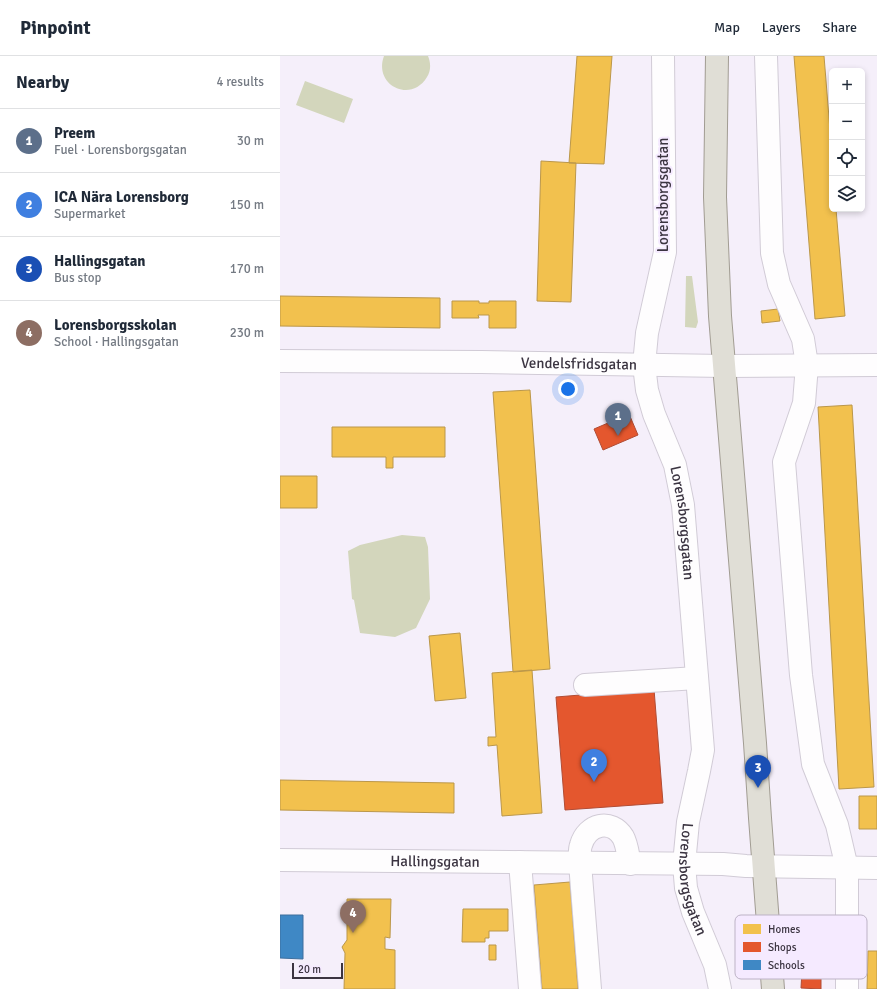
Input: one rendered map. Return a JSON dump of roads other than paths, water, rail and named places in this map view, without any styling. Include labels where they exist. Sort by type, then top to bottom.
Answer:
[{"type":"main road","points":[[717,56],[715,197],[720,316],[755,743],[767,915]]},
{"type":"main road","points":[[772,979],[773,989]]},
{"type":"street","name":"Lorensborgsgatan","points":[[663,56],[665,252],[647,333],[644,365],[647,390],[654,414],[675,465],[684,505],[703,750],[688,822],[684,864],[687,894],[715,965],[720,989]]},
{"type":"street","points":[[766,56],[772,253],[779,284],[803,339],[808,365],[804,403],[784,462],[802,675],[813,764],[837,825],[847,868],[847,915]]},
{"type":"street","name":"Vendelsfridsgatan","points":[[280,362],[474,362],[724,366],[877,365]]},
{"type":"street","points":[[585,685],[697,678]]},
{"type":"street","points":[[590,989],[580,863],[580,846],[584,837],[592,828],[605,825],[617,829],[624,838],[630,864]]},
{"type":"street","name":"Hallingsgatan","points":[[280,860],[723,864],[877,868]]},
{"type":"street","points":[[520,862],[530,989]]},
{"type":"place","name":"Preem","points":[[618,436]]},
{"type":"place","name":"ICA Nära Lorensborg","points":[[594,782]]},
{"type":"place","name":"Hallingsgatan","points":[[758,788]]},
{"type":"place","name":"Lorensborgsskolan","points":[[353,933]]}]
